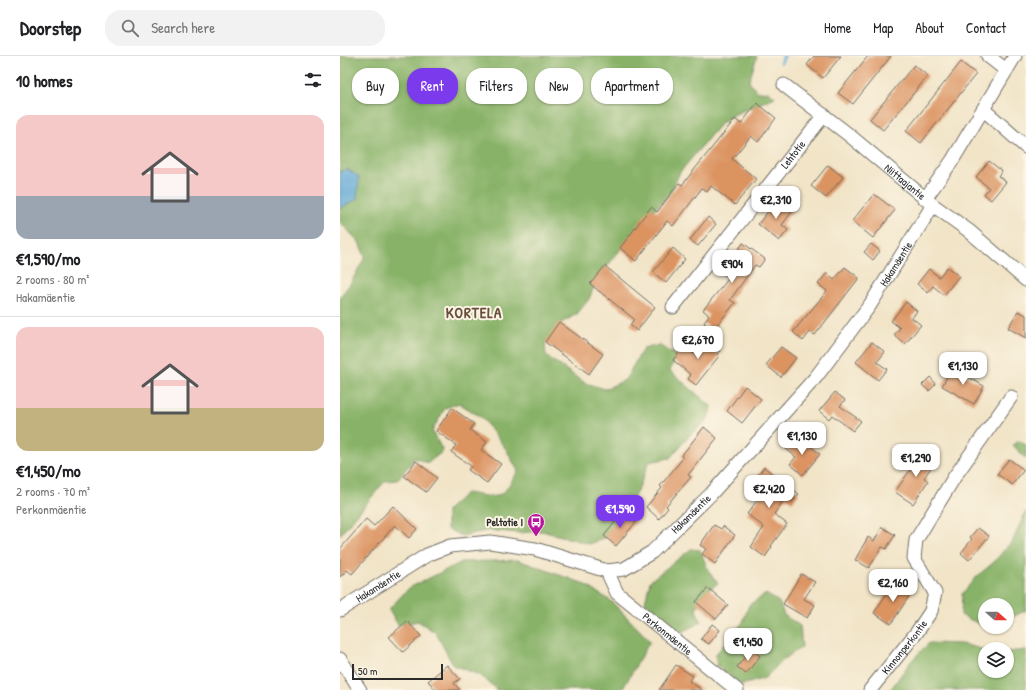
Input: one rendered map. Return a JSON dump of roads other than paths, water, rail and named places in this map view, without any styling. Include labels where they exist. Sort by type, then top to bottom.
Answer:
[{"type":"street","points":[[988,56],[1006,70]]},
{"type":"street","name":"Hakamäentie","points":[[340,610],[427,555],[450,546],[490,542],[535,550],[607,571],[624,569],[652,552],[711,494],[757,444],[816,377],[870,305],[952,161],[984,110],[1015,56]]},
{"type":"street","name":"Niittaajantie","points":[[784,86],[824,116],[929,202],[969,231],[1026,280]]},
{"type":"street","points":[[984,110],[1026,147]]},
{"type":"street","name":"Lehtotie","points":[[673,308],[824,116]]},
{"type":"street","name":"Kinnonperkontie","points":[[870,690],[918,632],[931,611],[935,593],[914,558],[916,540],[955,476],[1011,397]]},
{"type":"street","name":"Perkonmäentie","points":[[607,571],[617,593],[737,690]]},
{"type":"street","points":[[340,659],[360,690]]},
{"type":"water","points":[[347,169],[359,177],[357,199],[340,208],[340,172]]},
{"type":"waterway","points":[[781,62],[784,56]]},
{"type":"place","name":"Peltotie I","points":[[536,537]]},
{"type":"district","name":"KORTELA","points":[[474,312]]}]
